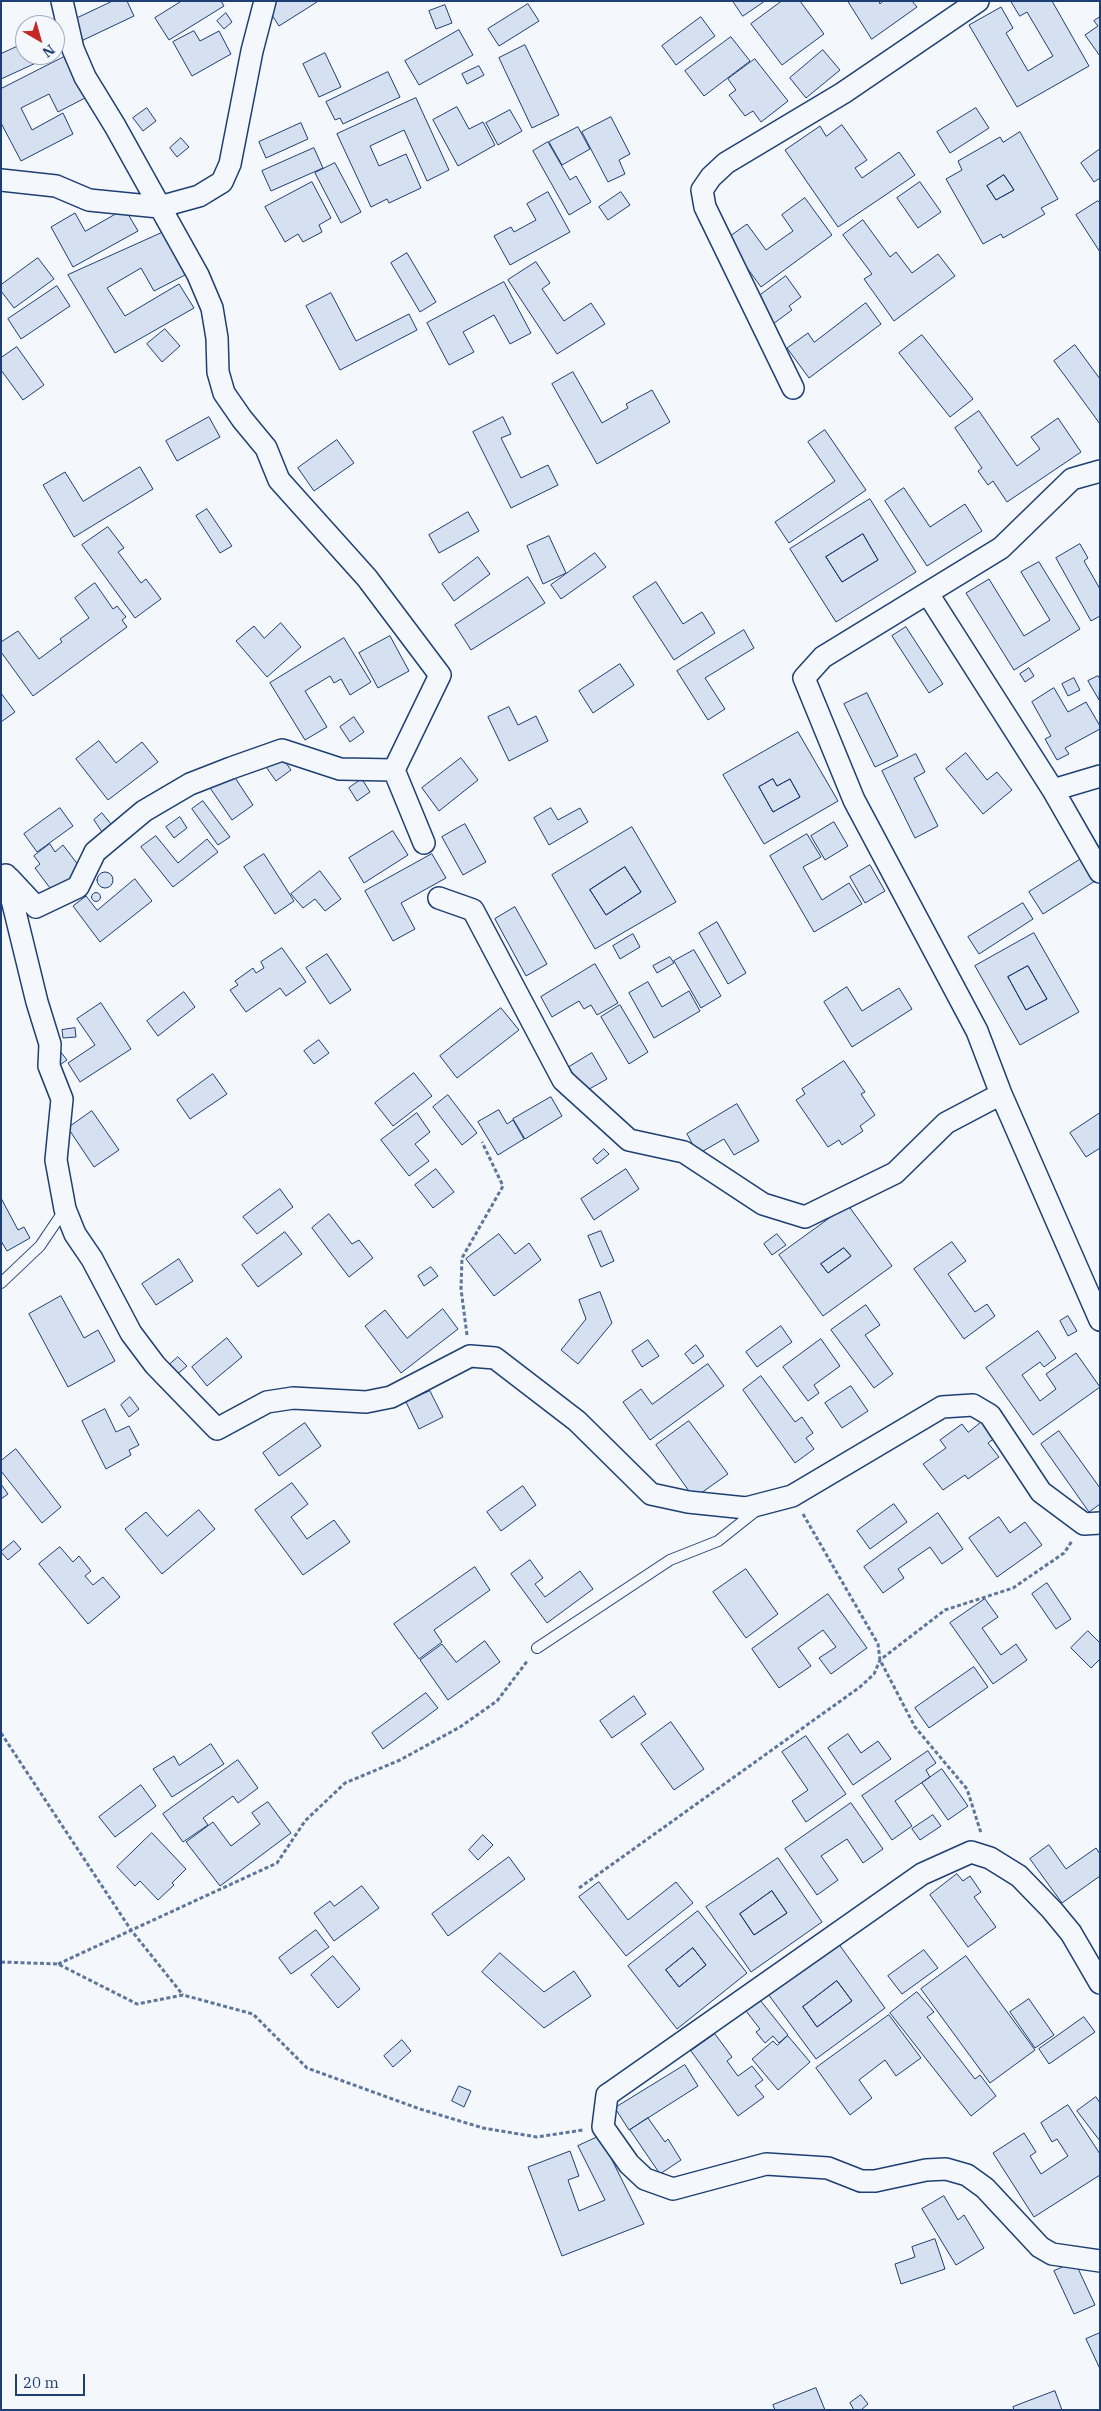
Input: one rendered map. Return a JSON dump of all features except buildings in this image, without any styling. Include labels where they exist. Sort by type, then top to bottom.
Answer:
[{"type":"street","points":[[62,1],[73,48],[85,77],[116,126],[198,275],[212,308],[217,338],[218,372],[224,393],[266,448],[278,480],[367,578],[440,674],[394,770],[424,843]]},
{"type":"street","points":[[1,180],[56,186],[89,200],[159,207],[199,196],[222,182],[230,164],[252,51],[265,1]]},
{"type":"street","points":[[946,23],[951,1]]},
{"type":"street","points":[[793,388],[704,207],[702,190],[711,177],[726,162],[844,93],[978,1]]},
{"type":"street","points":[[1100,472],[1072,479],[1001,548],[823,657],[804,678],[854,800],[977,1031],[1001,1094],[1100,1320]]},
{"type":"street","points":[[928,594],[1053,790],[1100,872]]},
{"type":"street","points":[[4,873],[36,908],[78,887],[95,852],[144,811],[190,784],[282,750],[340,769],[394,770]]},
{"type":"street","points":[[1053,790],[1100,776]]},
{"type":"street","points":[[4,873],[36,1002],[50,1044],[49,1066],[62,1099],[56,1160],[65,1209],[75,1234],[92,1259],[131,1333],[155,1365],[217,1429],[267,1402],[293,1398],[366,1402],[391,1396],[470,1356],[495,1358],[577,1421],[651,1494],[688,1502],[746,1508],[764,1505],[792,1496],[942,1407],[973,1405],[990,1416],[1041,1492],[1092,1524]]},
{"type":"street","points":[[439,898],[473,910],[563,1080],[629,1140],[684,1152],[763,1204],[805,1217],[895,1173],[946,1123],[1001,1094]]},
{"type":"street","points":[[1100,1983],[1071,1933],[1019,1876],[990,1858],[971,1852],[952,1859],[914,1879],[607,2095],[603,2127],[629,2164],[645,2179],[673,2189],[766,2164],[828,2168],[868,2181],[946,2169],[966,2175],[986,2188],[1040,2247],[1052,2254],[1100,2261]]},
{"type":"lane","points":[[1,1283],[40,1246],[65,1209]]},
{"type":"lane","points":[[537,1648],[670,1560],[718,1541],[764,1505]]},
{"type":"path","points":[[470,1356],[461,1289],[462,1258],[503,1186],[482,1142]]},
{"type":"path","points":[[792,1496],[878,1644],[880,1660],[915,1727],[967,1789],[990,1858]]},
{"type":"path","points":[[578,1888],[860,1687],[874,1674],[880,1660],[945,1610],[1013,1588],[1064,1553],[1092,1524]]},
{"type":"path","points":[[58,1964],[277,1863],[305,1821],[346,1783],[400,1760],[460,1727],[497,1701],[537,1648]]},
{"type":"path","points":[[1,1733],[131,1930],[183,1995]]},
{"type":"path","points":[[1,1962],[58,1964],[137,2004],[183,1995],[253,2014],[307,2068],[420,2109],[483,2128],[537,2136],[603,2127]]}]
